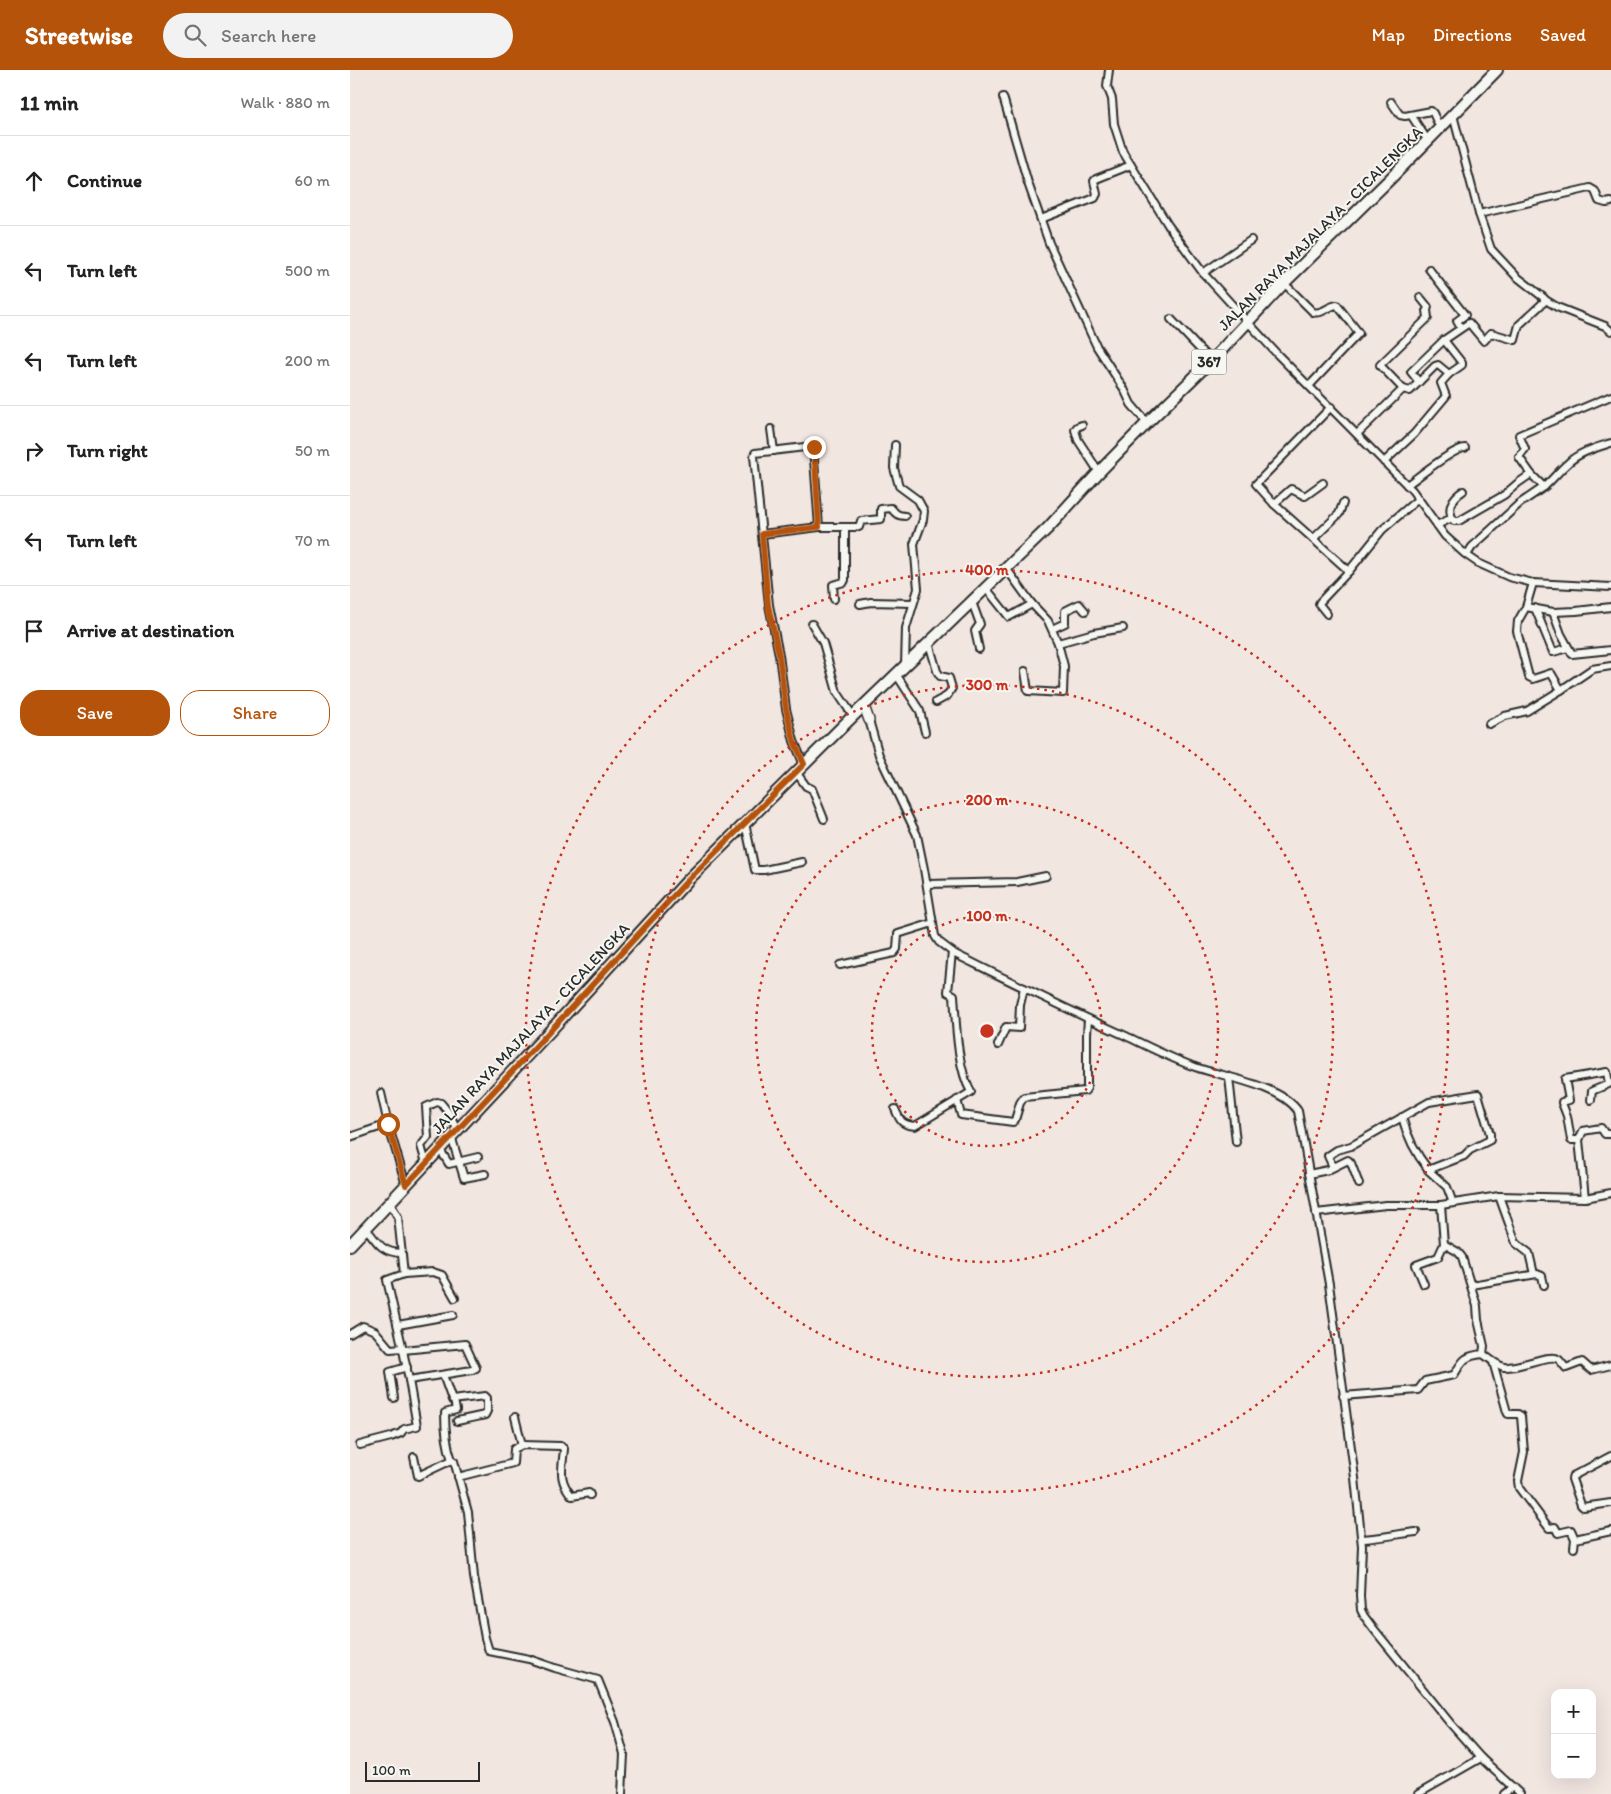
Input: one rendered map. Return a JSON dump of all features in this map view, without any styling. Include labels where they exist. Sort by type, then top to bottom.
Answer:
[{"type":"main road","name":"JALAN RAYA MAJALAYA - CICALENGKA","points":[[350,1245],[550,1031],[674,894],[853,716],[1048,528],[1146,423],[1211,361],[1284,283],[1497,70]]},
{"type":"street","points":[[1108,70],[1107,86],[1112,99],[1114,124],[1123,152],[1168,225],[1203,273],[1247,322],[1407,485],[1445,536],[1478,563],[1497,572],[1532,583],[1611,587]]},
{"type":"street","points":[[1003,97],[1028,184],[1049,243],[1097,347],[1124,388],[1130,404],[1146,423]]},
{"type":"street","points":[[1392,102],[1400,115],[1431,111],[1434,113],[1440,128]]},
{"type":"street","points":[[1411,115],[1428,141]]},
{"type":"street","points":[[1453,115],[1479,214],[1491,249],[1516,276],[1554,306],[1605,326],[1611,331]]},
{"type":"street","points":[[1041,219],[1094,199],[1097,194],[1094,183],[1096,179],[1131,165]]},
{"type":"street","points":[[1479,214],[1590,188],[1595,191],[1599,201],[1611,202]]},
{"type":"street","points":[[1203,273],[1252,240]]},
{"type":"street","points":[[1429,269],[1465,315],[1457,321],[1461,328]]},
{"type":"street","points":[[1284,283],[1313,312],[1319,313],[1337,305],[1359,333],[1309,386]]},
{"type":"street","points":[[1420,298],[1428,307],[1428,318],[1380,365],[1403,390],[1410,391],[1436,365],[1449,374]]},
{"type":"street","points":[[1419,382],[1411,372],[1444,340],[1461,328],[1470,324],[1484,341],[1491,333],[1515,340],[1519,325],[1544,302],[1544,299]]},
{"type":"street","points":[[1171,319],[1211,361]]},
{"type":"street","points":[[1384,462],[1414,434],[1446,396],[1441,383],[1462,363],[1444,340]]},
{"type":"street","points":[[1357,434],[1403,390]]},
{"type":"street","points":[[1544,487],[1531,474],[1520,457],[1525,448],[1519,435],[1611,396]]},
{"type":"street","points":[[1331,407],[1256,482],[1257,486],[1274,504],[1349,571]]},
{"type":"street","points":[[1082,425],[1075,430],[1078,440],[1099,472]]},
{"type":"street","points":[[771,429],[774,451]]},
{"type":"street","points":[[1467,555],[1472,547],[1519,504],[1544,487],[1568,462],[1589,450],[1611,444]]},
{"type":"street","points":[[895,445],[894,468],[896,480],[902,489],[921,503],[924,511],[914,549],[918,589],[906,628],[912,659]]},
{"type":"street","points":[[819,527],[813,446],[757,453],[754,456],[768,605],[779,655],[786,709],[806,786],[812,789],[824,819]]},
{"type":"street","points":[[1407,485],[1460,449],[1465,448]]},
{"type":"street","points":[[1452,518],[1454,521],[1457,521],[1504,496],[1531,474]]},
{"type":"street","points":[[1274,504],[1291,489],[1306,495],[1323,482]]},
{"type":"street","points":[[1452,518],[1452,502],[1455,497],[1464,492]]},
{"type":"street","points":[[1328,614],[1320,602],[1349,571],[1382,530],[1418,498]]},
{"type":"street","points":[[1313,539],[1339,514],[1343,503]]},
{"type":"street","points":[[762,534],[819,527],[859,527],[861,521],[880,519],[881,509],[891,508],[898,516],[905,516]]},
{"type":"street","points":[[1437,525],[1452,518]]},
{"type":"street","points":[[834,599],[833,584],[845,581],[845,527]]},
{"type":"street","points":[[1006,568],[1052,629],[1064,666],[1063,693],[1028,691],[1025,671]]},
{"type":"street","points":[[1532,583],[1526,607],[1518,620],[1517,631],[1529,677],[1533,679],[1551,673],[1561,690]]},
{"type":"street","points":[[986,588],[1009,617],[1032,604]]},
{"type":"street","points":[[860,604],[871,602],[913,603]]},
{"type":"street","points":[[972,602],[980,624],[975,631],[979,649]]},
{"type":"street","points":[[1052,629],[1065,622],[1065,611],[1079,604],[1085,611]]},
{"type":"street","points":[[1526,607],[1553,612],[1611,607]]},
{"type":"street","points":[[1535,608],[1553,652],[1568,648]]},
{"type":"street","points":[[1553,612],[1561,634],[1573,654],[1611,650]]},
{"type":"street","points":[[812,624],[822,643],[832,682],[853,716]]},
{"type":"street","points":[[1058,643],[1094,633],[1123,628]]},
{"type":"street","points":[[929,643],[937,671],[940,676],[949,678],[952,688],[947,696],[936,702]]},
{"type":"street","points":[[1488,724],[1502,716],[1526,711],[1592,669],[1611,666]]},
{"type":"street","points":[[896,674],[920,711],[925,732]]},
{"type":"street","points":[[864,706],[879,755],[917,835],[927,884],[933,929],[939,942],[952,952],[1088,1019],[1196,1068],[1276,1092],[1294,1105],[1300,1119],[1329,1284],[1362,1540],[1360,1601],[1364,1616],[1450,1724],[1481,1758],[1520,1794]]},
{"type":"street","points":[[745,823],[755,870],[764,870],[802,862]]},
{"type":"street","points":[[927,884],[1017,882],[1046,876]]},
{"type":"street","points":[[840,965],[894,953],[898,934],[932,923]]},
{"type":"street","points":[[895,1109],[900,1122],[915,1126],[971,1092],[966,1083],[962,1065],[956,1027],[954,995],[948,992],[952,952]]},
{"type":"street","points":[[998,1045],[1006,1027],[1019,1028],[1020,1005],[1024,988]]},
{"type":"street","points":[[957,1100],[960,1115],[1013,1122],[1024,1097],[1085,1091],[1087,1088],[1088,1019]]},
{"type":"street","points":[[1579,1140],[1571,1140],[1567,1116],[1562,1104],[1562,1102],[1569,1100],[1565,1079],[1607,1072],[1609,1084],[1592,1092],[1591,1100]]},
{"type":"street","points":[[1229,1077],[1236,1142]]},
{"type":"street","points":[[381,1093],[406,1185]]},
{"type":"street","points":[[1333,1167],[1328,1156],[1337,1150],[1351,1146],[1429,1102],[1479,1094],[1490,1140],[1470,1150],[1464,1156],[1428,1169]]},
{"type":"street","points":[[426,1163],[421,1146],[428,1137],[426,1107],[437,1102],[441,1103],[449,1113],[464,1178],[485,1174]]},
{"type":"street","points":[[1402,1117],[1406,1132],[1428,1172],[1447,1187],[1453,1203]]},
{"type":"street","points":[[350,1138],[388,1124]]},
{"type":"street","points":[[1585,1198],[1579,1140],[1583,1130],[1602,1128],[1605,1134],[1611,1134]]},
{"type":"street","points":[[439,1148],[449,1164],[478,1157]]},
{"type":"street","points":[[1309,1174],[1333,1167],[1348,1160],[1359,1184]]},
{"type":"street","points":[[1316,1213],[1386,1205],[1441,1205],[1499,1196],[1585,1198],[1611,1193]]},
{"type":"street","points":[[1499,1196],[1516,1243],[1529,1253],[1534,1274]]},
{"type":"street","points":[[390,1203],[398,1214],[404,1274]]},
{"type":"street","points":[[1424,1284],[1416,1265],[1438,1257],[1444,1244],[1441,1205]]},
{"type":"street","points":[[366,1228],[385,1250],[402,1253]]},
{"type":"street","points":[[1444,1244],[1460,1254],[1471,1285],[1479,1312],[1478,1320],[1484,1346],[1483,1354]]},
{"type":"street","points":[[360,1445],[391,1437],[401,1433],[404,1429],[417,1426],[407,1367],[386,1280],[404,1274],[432,1272],[442,1275],[455,1298]]},
{"type":"street","points":[[1471,1285],[1534,1274],[1541,1274],[1544,1285]]},
{"type":"street","points":[[398,1325],[453,1315]]},
{"type":"street","points":[[350,1334],[363,1326],[375,1331],[390,1349],[466,1344],[476,1368],[409,1380]]},
{"type":"street","points":[[1343,1396],[1418,1390],[1425,1381],[1454,1375],[1461,1362],[1467,1357],[1483,1354],[1502,1366],[1515,1368],[1531,1362],[1554,1358],[1558,1358],[1566,1368],[1582,1362],[1590,1370],[1611,1365]]},
{"type":"street","points":[[1493,1362],[1507,1412],[1508,1414],[1518,1414],[1520,1416],[1524,1452],[1518,1480],[1519,1488],[1549,1528],[1555,1527],[1558,1533],[1571,1530],[1575,1539],[1574,1548]]},
{"type":"street","points":[[394,1398],[390,1372],[407,1367]]},
{"type":"street","points":[[443,1375],[450,1399],[485,1396],[487,1399],[485,1415],[457,1421]]},
{"type":"street","points":[[454,1400],[456,1410],[445,1413],[446,1442],[452,1460],[454,1460],[468,1512],[474,1577],[488,1650],[529,1659],[598,1680],[615,1722],[624,1754],[622,1794]]},
{"type":"street","points":[[515,1417],[522,1445]]},
{"type":"street","points":[[458,1477],[513,1463],[514,1448],[522,1445],[563,1446],[561,1477],[563,1483],[572,1496],[590,1495]]},
{"type":"street","points":[[1611,1456],[1573,1476],[1572,1479],[1583,1507],[1611,1503]]},
{"type":"street","points":[[414,1457],[418,1476],[452,1460]]},
{"type":"street","points":[[1575,1539],[1611,1531]]},
{"type":"street","points":[[1362,1540],[1416,1532]]},
{"type":"street","points":[[1418,1794],[1481,1758]]},
{"type":"street","points":[[1504,1794],[1513,1787]]},
{"type":"route","points":[[388,1124],[406,1185],[688,880],[804,764],[794,741],[786,709],[779,655],[768,605],[762,534],[819,527],[814,447]]}]
